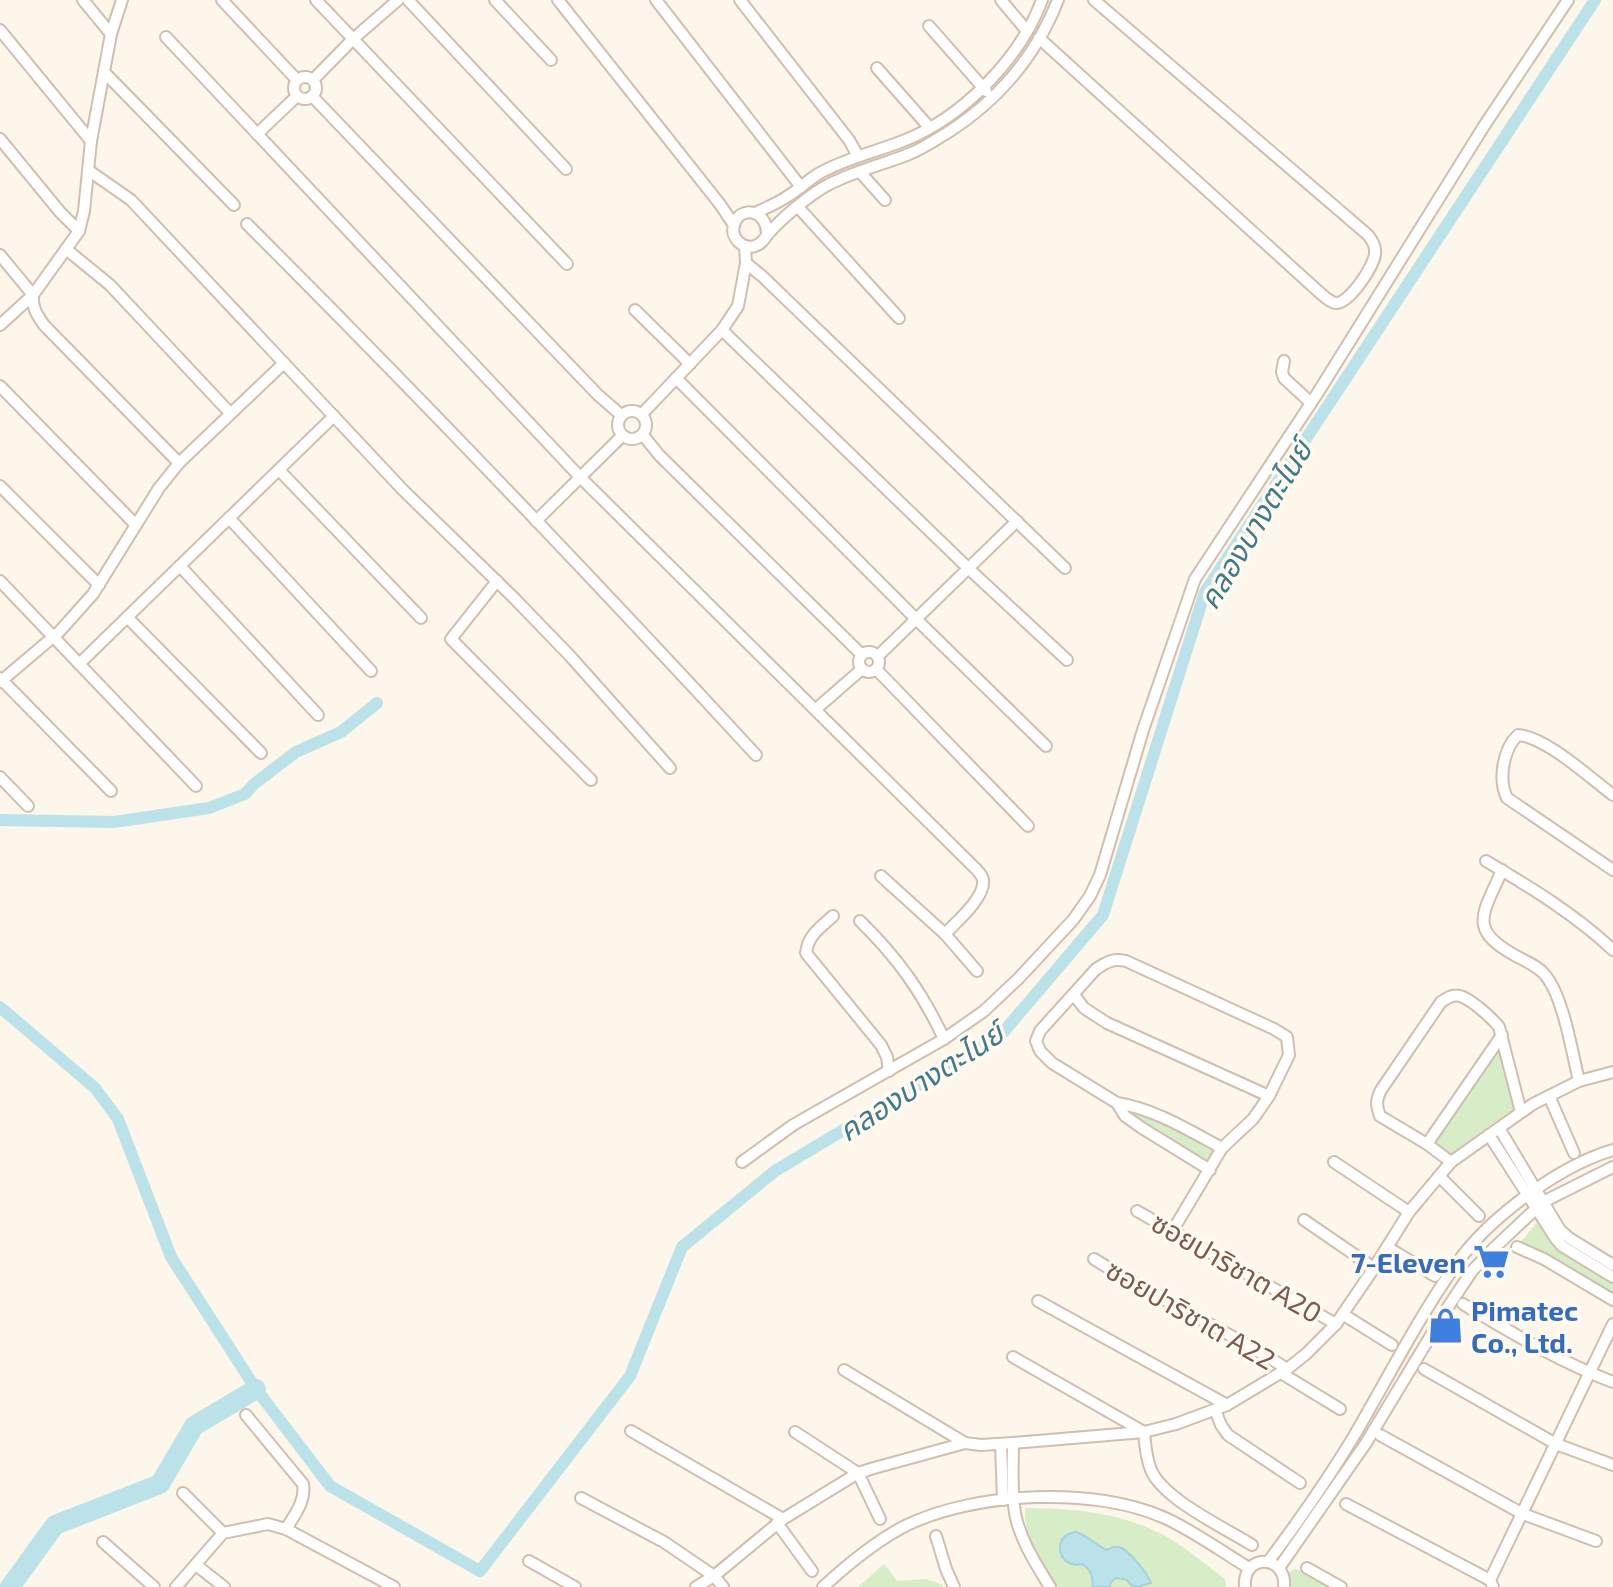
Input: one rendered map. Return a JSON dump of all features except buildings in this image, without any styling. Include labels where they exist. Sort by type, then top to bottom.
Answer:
[{"type":"street","points":[[83,0],[111,34]]},
{"type":"street","points":[[0,325],[33,295],[79,231],[91,141],[111,34],[122,0]]},
{"type":"street","points":[[222,0],[297,80]]},
{"type":"street","points":[[316,0],[567,264]]},
{"type":"street","points":[[313,80],[353,39],[398,0]]},
{"type":"street","points":[[408,0],[566,169]]},
{"type":"street","points":[[495,0],[551,60]]},
{"type":"street","points":[[558,0],[734,225]]},
{"type":"street","points":[[656,0],[801,187]]},
{"type":"street","points":[[740,0],[849,140],[858,156]]},
{"type":"street","points":[[1001,0],[1027,31]]},
{"type":"street","points":[[1042,0],[1010,58],[983,88],[961,106],[906,140],[818,174],[789,196],[755,213],[742,214],[734,225],[735,238],[745,246],[758,245],[798,207],[825,187],[912,153],[970,118],[1022,67],[1058,0]]},
{"type":"street","points":[[1039,38],[1319,292],[1332,302],[1340,303],[1348,298],[1372,265],[1375,252],[1368,235],[1094,0]]},
{"type":"street","points":[[742,1162],[793,1125],[944,1039],[984,1011],[1073,920],[1100,875],[1143,730],[1195,579],[1568,0]]},
{"type":"street","points":[[929,26],[993,98]]},
{"type":"street","points":[[0,30],[91,141]]},
{"type":"street","points":[[166,37],[580,477],[977,870],[984,884],[976,900],[945,934]]},
{"type":"street","points":[[877,68],[929,127]]},
{"type":"street","points":[[104,72],[234,205]]},
{"type":"street","points":[[305,77],[313,80],[316,88],[312,96],[305,99],[297,96],[294,88],[297,80],[305,77]]},
{"type":"street","points":[[257,134],[297,96]]},
{"type":"street","points":[[312,96],[598,395],[621,415]]},
{"type":"street","points":[[0,139],[79,231]]},
{"type":"street","points":[[88,170],[131,200],[403,490],[570,656],[670,768]]},
{"type":"street","points":[[860,172],[885,200]]},
{"type":"street","points":[[798,207],[899,318]]},
{"type":"street","points":[[755,213],[763,218],[767,235]]},
{"type":"street","points":[[247,224],[605,592],[756,755]]},
{"type":"street","points":[[642,414],[722,330],[738,306],[746,263],[745,246]]},
{"type":"street","points":[[66,249],[110,285],[230,413]]},
{"type":"street","points":[[0,255],[33,295],[35,312],[44,325],[179,463]]},
{"type":"street","points":[[746,263],[1065,568]]},
{"type":"street","points":[[635,310],[690,364]]},
{"type":"street","points":[[722,330],[1067,660]]},
{"type":"street","points":[[1284,361],[1284,378],[1311,403]]},
{"type":"street","points":[[111,791],[1,680],[53,636],[93,594],[135,524],[179,463],[284,363]]},
{"type":"street","points":[[676,378],[1046,746]]},
{"type":"street","points":[[0,386],[135,524]]},
{"type":"street","points":[[627,411],[642,414],[646,421],[643,435],[633,440],[622,436],[617,426],[621,415],[627,411]]},
{"type":"street","points":[[79,664],[334,416]]},
{"type":"street","points":[[643,435],[659,455],[861,654]]},
{"type":"street","points":[[536,521],[622,436]]},
{"type":"street","points":[[279,470],[421,618]]},
{"type":"street","points":[[0,486],[99,585]]},
{"type":"street","points":[[229,518],[371,671]]},
{"type":"street","points":[[878,656],[1017,521]]},
{"type":"street","points":[[180,566],[318,715]]},
{"type":"street","points":[[0,581],[196,786]]},
{"type":"street","points":[[497,581],[451,639],[591,780]]},
{"type":"street","points":[[127,617],[261,753]]},
{"type":"street","points":[[868,651],[878,656],[876,669],[869,672],[862,669],[858,662],[861,654],[868,651]]},
{"type":"street","points":[[816,709],[862,669]]},
{"type":"street","points":[[876,669],[1028,826]]},
{"type":"street","points":[[1613,795],[1529,736],[1518,735],[1510,743],[1503,775],[1507,798],[1613,870]]},
{"type":"street","points":[[0,777],[28,806]]},
{"type":"street","points":[[1486,861],[1548,900],[1613,950]]},
{"type":"street","points":[[1502,870],[1483,917],[1483,927],[1503,949],[1538,968],[1555,991],[1579,1081]]},
{"type":"street","points":[[881,876],[945,934],[977,971]]},
{"type":"street","points":[[833,916],[813,934],[807,943],[806,953],[881,1045],[889,1071]]},
{"type":"street","points":[[860,921],[897,960],[919,991],[944,1039]]},
{"type":"street","points":[[1173,1230],[1222,1148],[1253,1119],[1269,1096],[1289,1055],[1287,1037],[1126,961],[1116,959],[1096,969],[1040,1031],[1036,1041],[1040,1051],[1052,1063],[1117,1103],[1154,1112],[1222,1148]]},
{"type":"street","points":[[1074,995],[1084,1008],[1107,1023],[1269,1096]]},
{"type":"street","points":[[1451,1162],[1380,1116],[1376,1100],[1441,1002],[1450,996],[1461,996],[1493,1019],[1502,1035],[1521,1112]]},
{"type":"street","points":[[1427,1144],[1502,1035]]},
{"type":"street","points":[[696,1587],[714,1576],[780,1521],[858,1473],[965,1443],[981,1445],[1144,1432],[1227,1405],[1284,1371],[1336,1324],[1409,1212],[1451,1162],[1549,1096],[1579,1081],[1613,1072]]},
{"type":"street","points":[[1549,1096],[1574,1153]]},
{"type":"street","points":[[1117,1103],[1125,1116],[1210,1170]]},
{"type":"street","points":[[1499,1128],[1556,1239],[1562,1246],[1613,1277]]},
{"type":"street","points":[[1489,1135],[1532,1192]]},
{"type":"street","points":[[1268,1562],[1353,1437],[1412,1333],[1458,1261],[1484,1231],[1532,1192],[1571,1167],[1613,1150]]},
{"type":"street","points":[[1334,1162],[1409,1212]]},
{"type":"street","points":[[1279,1568],[1366,1443],[1472,1271],[1540,1206],[1613,1167]]},
{"type":"street","points":[[1439,1176],[1479,1216]]},
{"type":"street","points":[[1540,1206],[1569,1238],[1613,1265]]},
{"type":"street","name":"ซอยปาริชาต A20","points":[[1137,1211],[1336,1324]]},
{"type":"street","points":[[1304,1220],[1374,1268]]},
{"type":"street","points":[[1387,1247],[1435,1276]]},
{"type":"street","points":[[1517,1247],[1544,1259],[1613,1300]]},
{"type":"street","name":"ซอยปาริชาต A22","points":[[1094,1259],[1259,1351],[1340,1409]]},
{"type":"street","points":[[1038,1301],[1227,1405]]},
{"type":"street","points":[[1463,1304],[1524,1340],[1613,1382]]},
{"type":"street","points":[[1344,1315],[1392,1345]]},
{"type":"street","points":[[1346,1504],[1492,1584],[1613,1324]]},
{"type":"street","points":[[1013,1357],[1144,1432]]},
{"type":"street","points":[[1424,1369],[1556,1444],[1613,1465]]},
{"type":"street","points":[[844,1370],[965,1443]]},
{"type":"street","points":[[1215,1410],[1228,1435],[1300,1483]]},
{"type":"street","points":[[246,1415],[303,1484],[302,1502],[286,1529]]},
{"type":"street","points":[[631,1431],[780,1521],[812,1571]]},
{"type":"street","points":[[795,1432],[858,1473],[880,1519]]},
{"type":"street","points":[[1144,1432],[1151,1471],[1160,1485],[1174,1497],[1252,1545]]},
{"type":"street","points":[[1380,1435],[1523,1514],[1596,1541]]},
{"type":"street","points":[[1007,1443],[1008,1499],[1025,1544],[1050,1587]]},
{"type":"street","points":[[183,1493],[223,1533]]},
{"type":"street","points":[[823,1587],[868,1549],[906,1525],[947,1510],[1008,1499],[1080,1497],[1115,1502],[1162,1516],[1249,1568]]},
{"type":"street","points":[[581,1498],[664,1542],[714,1576],[723,1587]]},
{"type":"street","points":[[176,1587],[223,1533],[268,1524],[286,1529],[394,1587]]},
{"type":"street","points":[[936,1536],[954,1587]]},
{"type":"street","points":[[103,1542],[154,1587]]},
{"type":"street","points":[[529,1561],[575,1587]]},
{"type":"street","points":[[1245,1587],[1245,1575],[1249,1568],[1268,1562],[1279,1568],[1285,1579],[1284,1587]]},
{"type":"street","points":[[196,1565],[224,1587]]},
{"type":"street","points":[[1307,1568],[1341,1587]]},
{"type":"green space","points":[[1502,1035],[1521,1112],[1451,1162],[1427,1144]]},
{"type":"green space","points":[[1117,1103],[1134,1106],[1222,1148],[1210,1170],[1142,1128]]},
{"type":"green space","points":[[1541,1217],[1556,1239],[1613,1276],[1613,1300],[1517,1247]]},
{"type":"green space","points":[[1025,1508],[1090,1512],[1138,1524],[1190,1552],[1225,1579],[1226,1587],[1056,1587],[1030,1539]]},
{"type":"green space","points":[[884,1564],[897,1581],[926,1579],[943,1587],[858,1587]]},
{"type":"green space","points":[[1294,1569],[1331,1587],[1287,1587],[1287,1574]]},
{"type":"water","points":[[1076,1532],[1106,1550],[1116,1547],[1123,1549],[1137,1562],[1151,1583],[1137,1587],[1127,1580],[1116,1578],[1109,1587],[1093,1587],[1088,1569],[1082,1564],[1067,1562],[1060,1551],[1063,1539]]},
{"type":"waterway","name":"คลองบางตะไนย์","points":[[0,1007],[95,1088],[118,1119],[171,1257],[256,1389],[330,1486],[480,1571],[630,1376],[682,1247],[775,1171],[1000,1036],[1103,915],[1205,592],[1595,0]]},
{"type":"waterway","points":[[0,820],[114,822],[209,808],[245,794],[296,752],[341,732],[377,703]]},
{"type":"waterway","name":"คลองบางตะไนย์","points":[[10,1587],[55,1525],[160,1484],[194,1426],[256,1389]]},
{"type":"place","name":"7-Eleven","points":[[1492,1262]]},
{"type":"place","name":"Pimatec Co., Ltd.","points":[[1445,1326]]}]
